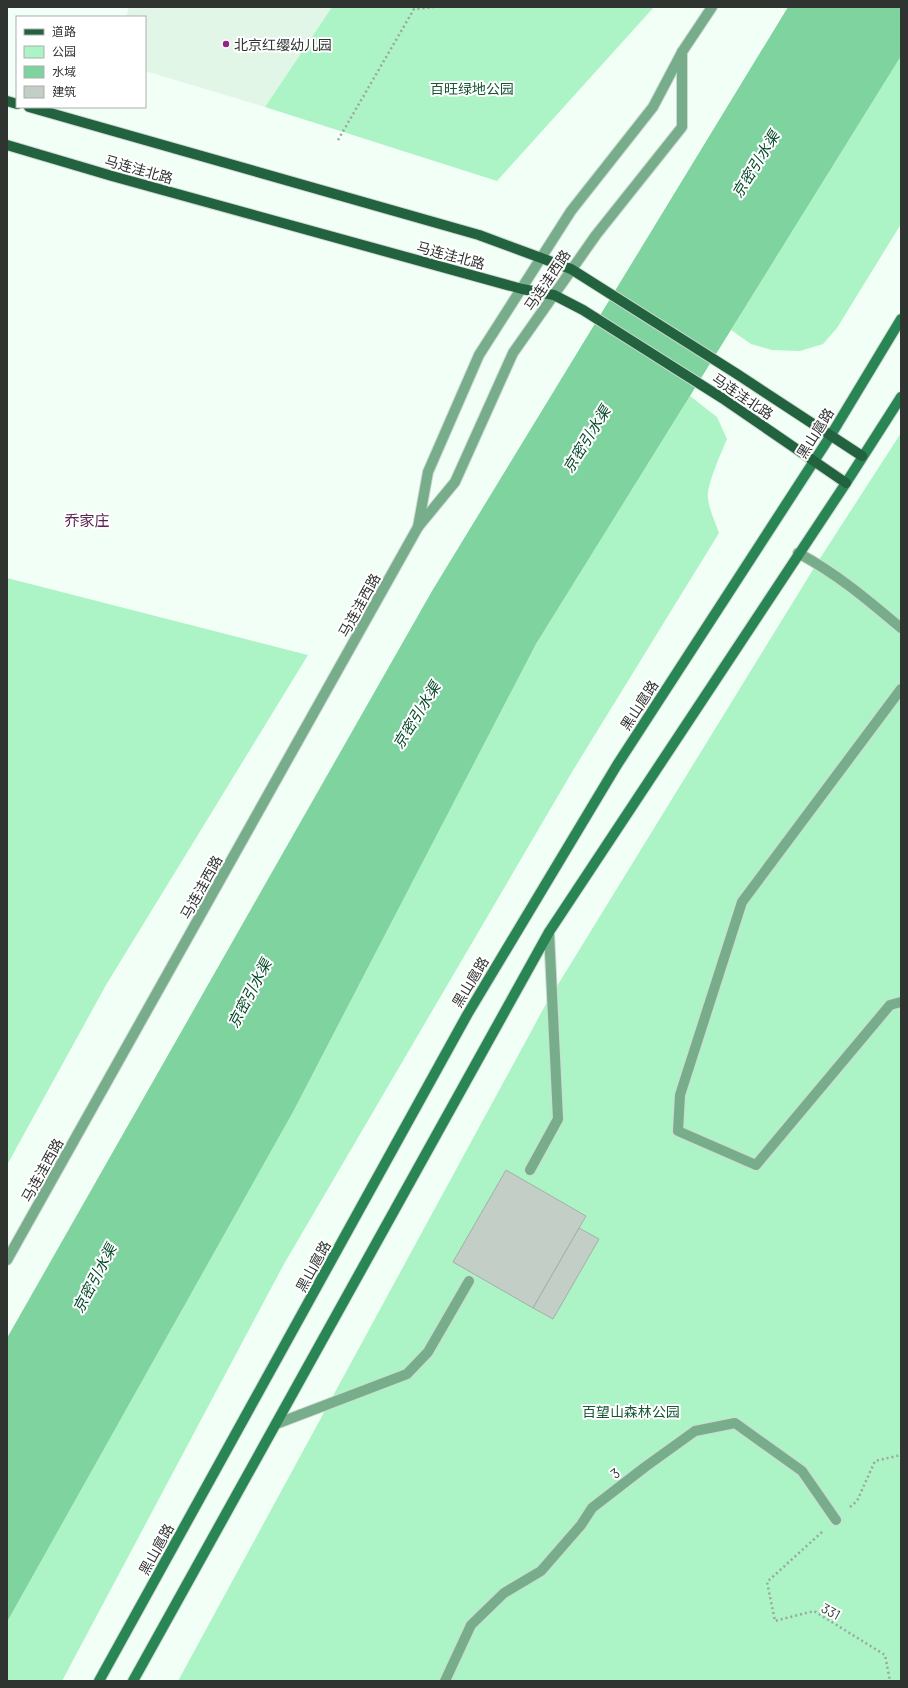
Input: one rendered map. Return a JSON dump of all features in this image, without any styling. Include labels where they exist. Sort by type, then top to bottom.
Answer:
[{"type":"main road","name":"马连洼北路","points":[[33,108],[479,235],[571,269],[737,374],[862,456]]},
{"type":"main road","name":"马连洼北路","points":[[7,145],[112,176],[522,289],[554,295],[583,310],[722,398],[846,483]]},
{"type":"main road","name":"黑山扈路","points":[[99,1681],[467,1015],[617,765],[831,435],[901,319]]},
{"type":"main road","points":[[133,1681],[549,932],[798,553],[846,483],[901,397]]},
{"type":"street","name":"马连洼西路","points":[[418,527],[428,472],[479,355],[571,211],[653,107],[682,52],[712,7]]},
{"type":"street","name":"马连洼西路","points":[[7,1260],[418,527],[455,482],[513,353],[596,235],[682,127],[682,52]]},
{"type":"street","points":[[798,553],[817,563],[850,586],[901,628]]},
{"type":"street","points":[[901,689],[742,902],[680,1095],[678,1131],[756,1165],[890,1005],[901,1002]]},
{"type":"street","points":[[530,1170],[558,1119],[549,932]]},
{"type":"street","points":[[276,1424],[406,1374],[428,1352],[468,1281]]},
{"type":"street","name":"3","points":[[445,1681],[471,1625],[504,1593],[541,1571],[581,1525],[592,1508],[695,1431],[736,1423],[802,1470],[836,1520]]},
{"type":"path","points":[[338,140],[414,9],[434,7]]},
{"type":"path","name":"331","points":[[767,1582],[775,1621],[814,1611],[885,1655],[890,1681]]},
{"type":"shaded area","name":"北京红缨幼儿园","points":[[129,7],[332,7],[265,107],[146,71],[146,16],[126,16]]},
{"type":"green space","name":"百旺绿地公园","points":[[332,7],[654,7],[497,181],[265,107]]},
{"type":"green space","points":[[901,56],[901,224],[837,328],[823,344],[800,351],[772,350],[751,344],[731,330]]},
{"type":"green space","points":[[690,396],[717,417],[727,439],[709,485],[708,493],[712,516],[719,533],[572,772],[284,1264],[62,1681],[7,1681],[7,1622],[293,1112],[536,644]]},
{"type":"green space","name":"百望山森林公园","points":[[901,433],[901,1681],[178,1681],[546,1004],[817,563]]},
{"type":"green space","points":[[7,578],[308,655],[106,985],[7,1165]]},
{"type":"water","name":"京密引水渠","points":[[788,7],[901,7],[901,56],[536,644],[293,1112],[7,1622],[7,1338],[432,591]]},
{"type":"building","points":[[506,1170],[586,1216],[533,1308],[453,1262]]},
{"type":"building","points":[[579,1228],[599,1239],[553,1319],[533,1308]]},
{"type":"place","name":"北京红缨幼儿园","points":[[226,44]]},
{"type":"district","name":"乔家庄","points":[[87,520]]}]
